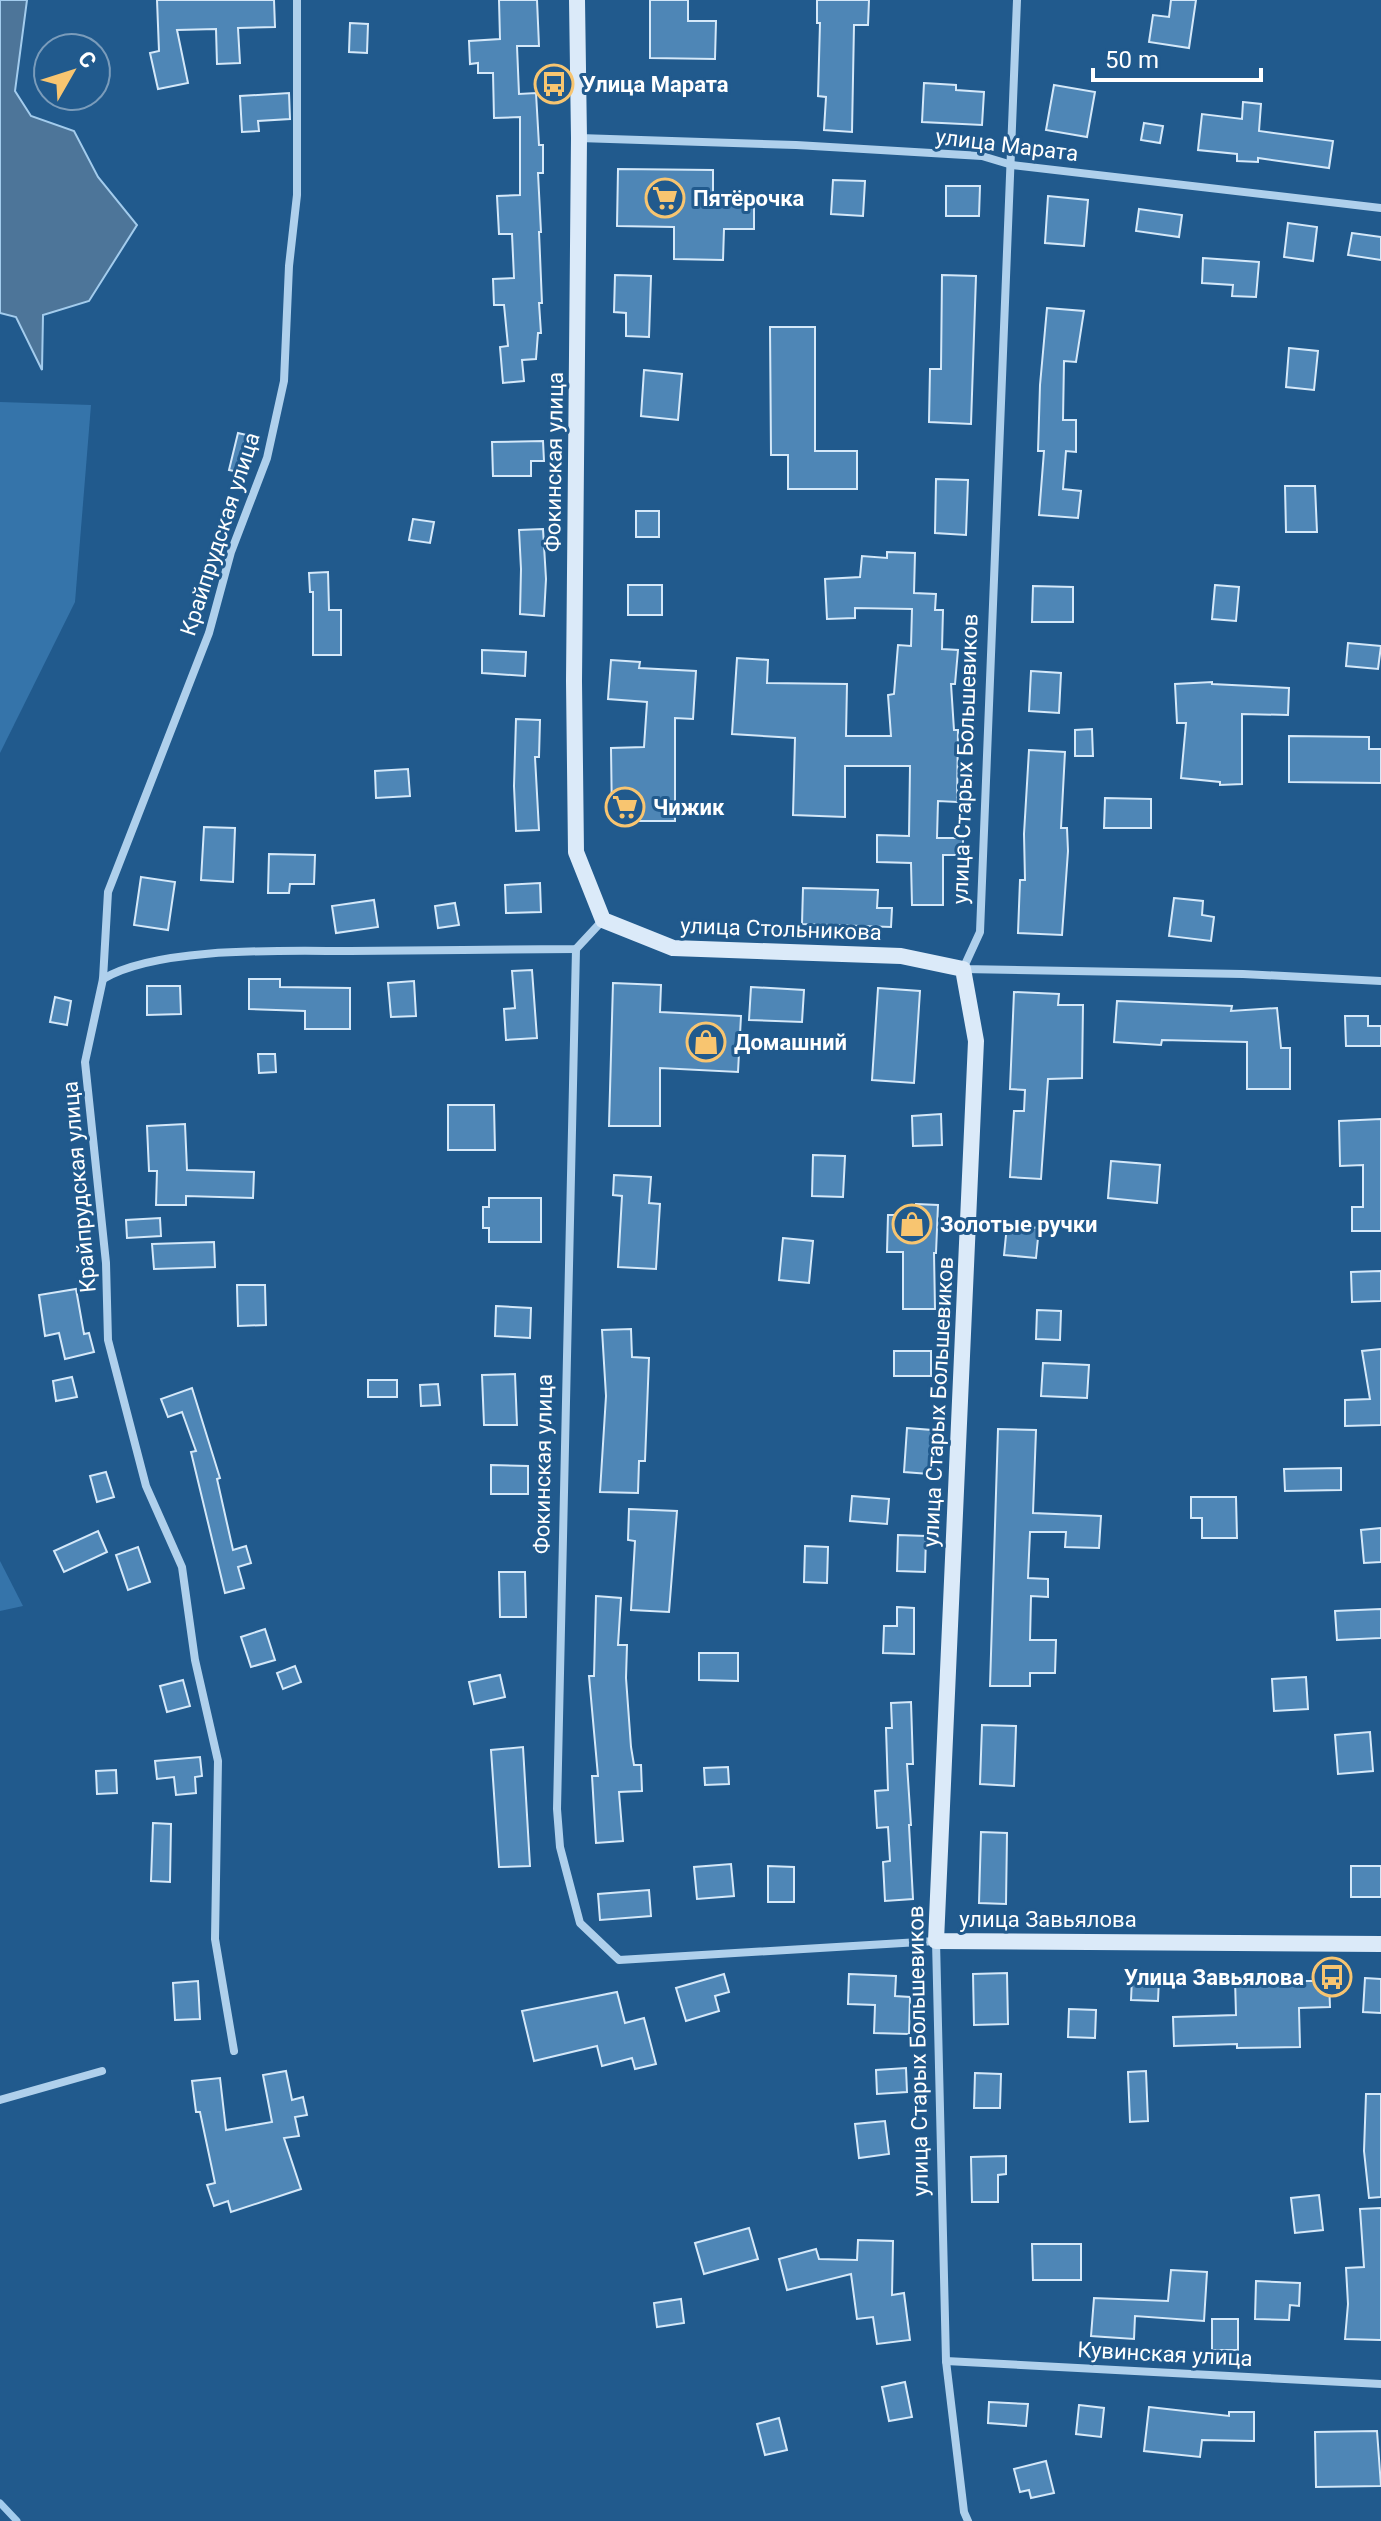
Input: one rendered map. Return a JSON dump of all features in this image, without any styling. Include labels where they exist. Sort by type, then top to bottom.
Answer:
[{"type":"main road","name":"Фокинская улица","points":[[577,0],[576,852],[603,920]]},
{"type":"main road","name":"улица Стольникова","points":[[603,920],[673,948],[901,956],[963,969]]},
{"type":"main road","name":"улица Старых Большевиков","points":[[936,1941],[976,1041],[963,969]]},
{"type":"main road","name":"улица Завьялова","points":[[936,1941],[1381,1944]]},
{"type":"street","name":"Крайпрудская улица","points":[[234,2051],[215,1939],[218,1761],[195,1660],[182,1567],[146,1486],[108,1340],[106,1263],[85,1062],[103,979],[108,892],[209,633],[231,552],[267,458],[284,381],[289,266],[297,195],[297,0]]},
{"type":"street","name":"улица Старых Большевиков","points":[[963,969],[980,932],[1017,0]]},
{"type":"street","name":"улица Марата","points":[[579,138],[796,145],[982,156],[1012,165],[1381,208]]},
{"type":"street","points":[[103,979],[121,968],[169,959],[238,952],[576,949],[603,920]]},
{"type":"street","name":"Фокинская улица","points":[[576,949],[557,1809],[560,1847],[580,1923],[619,1960]]},
{"type":"street","name":"улица Стольникова","points":[[963,969],[1243,974],[1381,981]]},
{"type":"street","name":"улица Старых Большевиков","points":[[936,1941],[946,2361],[964,2512],[968,2521]]},
{"type":"street","name":"улица Завьялова","points":[[619,1960],[936,1941]]},
{"type":"street","points":[[0,2100],[102,2071]]},
{"type":"street","name":"Кувинская улица","points":[[946,2361],[1381,2384]]},
{"type":"shaded area","points":[[0,0],[27,0],[15,91],[31,116],[74,131],[98,177],[137,225],[89,301],[43,315],[42,370],[16,317],[0,313]]},
{"type":"shaded area","points":[[0,402],[91,405],[75,602],[0,753]]},
{"type":"shaded area","points":[[0,1561],[23,1606],[0,1611]]},
{"type":"building","points":[[157,0],[274,0],[275,27],[238,28],[240,63],[217,64],[216,29],[177,30],[188,83],[158,89],[150,53],[159,51]]},
{"type":"building","points":[[499,0],[537,0],[539,46],[517,46],[519,94],[536,93],[539,145],[543,145],[543,173],[538,173],[541,333],[538,333],[536,359],[522,360],[524,381],[503,383],[500,347],[508,346],[504,305],[494,305],[493,279],[514,278],[512,234],[499,234],[497,196],[520,195],[520,117],[494,118],[493,73],[478,73],[478,63],[470,64],[469,41],[500,39]]},
{"type":"building","points":[[650,0],[688,0],[688,21],[716,21],[715,59],[650,58]]},
{"type":"building","points":[[817,0],[869,0],[868,25],[854,25],[852,132],[824,130],[826,97],[818,96],[820,23],[817,23]]},
{"type":"building","points":[[1171,0],[1196,0],[1189,48],[1149,42],[1153,15],[1169,17]]},
{"type":"building","points":[[350,23],[368,24],[367,53],[349,52]]},
{"type":"building","points":[[924,83],[956,85],[956,90],[984,92],[982,125],[922,122]]},
{"type":"building","points":[[1054,85],[1095,92],[1087,137],[1046,130]]},
{"type":"building","points":[[289,93],[290,119],[258,121],[259,131],[242,132],[240,96]]},
{"type":"building","points":[[1243,102],[1261,104],[1259,131],[1333,141],[1329,168],[1258,158],[1258,162],[1237,161],[1237,154],[1198,150],[1202,114],[1242,119]]},
{"type":"building","points":[[1144,123],[1163,126],[1160,143],[1141,140]]},
{"type":"building","name":"Пятёрочка","points":[[618,169],[713,170],[713,196],[754,197],[754,229],[724,229],[723,260],[674,259],[674,227],[617,226]]},
{"type":"building","points":[[833,180],[865,181],[863,216],[831,214]]},
{"type":"building","points":[[946,186],[980,186],[979,216],[946,216]]},
{"type":"building","points":[[1048,196],[1088,200],[1084,246],[1045,243]]},
{"type":"building","points":[[1139,209],[1182,215],[1179,237],[1136,231]]},
{"type":"building","points":[[1288,223],[1317,227],[1313,261],[1284,257]]},
{"type":"building","points":[[1352,233],[1381,237],[1381,260],[1348,255]]},
{"type":"building","points":[[1203,258],[1259,262],[1256,297],[1232,296],[1233,285],[1202,283]]},
{"type":"building","points":[[615,275],[651,276],[649,337],[626,336],[626,313],[614,312]]},
{"type":"building","points":[[942,275],[976,276],[971,424],[929,422],[930,369],[941,369]]},
{"type":"building","points":[[1047,308],[1084,311],[1076,362],[1064,361],[1063,420],[1076,420],[1076,452],[1066,451],[1063,489],[1081,491],[1078,518],[1039,515],[1044,451],[1038,451],[1040,385]]},
{"type":"building","points":[[770,327],[815,327],[815,451],[857,451],[857,489],[788,489],[788,455],[771,455]]},
{"type":"building","points":[[1289,348],[1318,351],[1314,390],[1286,387]]},
{"type":"building","points":[[644,370],[682,374],[678,420],[641,416]]},
{"type":"building","points":[[238,433],[255,437],[247,474],[229,470]]},
{"type":"building","points":[[543,441],[544,461],[531,461],[531,476],[493,476],[492,442]]},
{"type":"building","points":[[936,479],[968,480],[966,535],[935,533]]},
{"type":"building","points":[[1285,486],[1315,486],[1317,532],[1286,532]]},
{"type":"building","points":[[636,511],[659,511],[659,537],[636,537]]},
{"type":"building","points":[[413,519],[434,522],[430,543],[409,540]]},
{"type":"building","points":[[543,529],[546,579],[544,616],[520,614],[519,530]]},
{"type":"building","points":[[887,552],[915,553],[914,593],[936,594],[935,610],[943,610],[942,649],[958,650],[955,684],[951,684],[954,730],[958,730],[957,802],[938,801],[937,838],[963,838],[963,855],[943,855],[943,905],[912,905],[911,863],[877,862],[877,835],[909,836],[910,766],[845,766],[845,817],[793,815],[795,738],[732,734],[737,658],[768,660],[767,683],[847,684],[846,736],[891,736],[888,695],[894,694],[898,645],[911,646],[912,609],[855,608],[855,618],[827,619],[825,579],[860,577],[862,556],[887,558]]},
{"type":"building","points":[[328,572],[329,610],[341,610],[341,655],[313,655],[313,592],[310,592],[309,573]]},
{"type":"building","points":[[628,585],[662,585],[662,615],[628,615]]},
{"type":"building","points":[[1215,585],[1239,587],[1236,621],[1212,619]]},
{"type":"building","points":[[1033,586],[1073,587],[1073,622],[1032,622]]},
{"type":"building","points":[[1348,643],[1381,646],[1378,669],[1346,666]]},
{"type":"building","points":[[482,650],[526,652],[525,676],[482,673]]},
{"type":"building","points":[[611,660],[640,662],[639,668],[696,671],[693,719],[675,718],[675,821],[612,821],[611,748],[644,747],[647,702],[608,699]]},
{"type":"building","points":[[1031,671],[1061,673],[1059,713],[1029,711]]},
{"type":"building","points":[[1212,682],[1289,688],[1288,715],[1242,714],[1242,784],[1220,785],[1220,782],[1181,778],[1186,723],[1177,723],[1175,684]]},
{"type":"building","points":[[516,719],[540,720],[539,757],[535,757],[539,830],[516,831]]},
{"type":"building","points":[[1092,729],[1093,756],[1075,756],[1075,730]]},
{"type":"building","points":[[1289,736],[1369,737],[1369,749],[1381,749],[1381,783],[1289,782]]},
{"type":"building","points":[[1029,750],[1065,752],[1061,828],[1067,828],[1068,851],[1062,935],[1018,933],[1020,880],[1025,880],[1024,834]]},
{"type":"building","points":[[408,769],[410,796],[376,798],[375,771]]},
{"type":"building","points":[[1105,798],[1151,799],[1151,828],[1104,828]]},
{"type":"building","points":[[204,827],[235,828],[233,882],[201,880]]},
{"type":"building","points":[[269,854],[315,855],[314,884],[290,884],[289,893],[268,893]]},
{"type":"building","points":[[141,877],[175,882],[168,930],[134,925]]},
{"type":"building","points":[[540,883],[541,912],[506,913],[505,885]]},
{"type":"building","points":[[803,888],[878,890],[877,908],[892,908],[891,927],[802,924]]},
{"type":"building","points":[[1174,898],[1203,901],[1202,915],[1214,917],[1211,941],[1169,936]]},
{"type":"building","points":[[374,900],[378,927],[336,933],[332,906]]},
{"type":"building","points":[[455,903],[459,925],[438,928],[435,906]]},
{"type":"building","points":[[532,970],[537,1038],[506,1040],[504,1009],[515,1008],[512,971]]},
{"type":"building","points":[[249,979],[280,979],[280,987],[350,988],[350,1029],[305,1029],[305,1011],[249,1009]]},
{"type":"building","points":[[414,981],[416,1016],[391,1017],[388,983]]},
{"type":"building","points":[[613,983],[661,985],[660,1012],[741,1016],[738,1072],[660,1068],[660,1126],[609,1126]]},
{"type":"building","points":[[147,986],[180,986],[181,1014],[147,1015]]},
{"type":"building","points":[[751,987],[804,990],[802,1022],[749,1020]]},
{"type":"building","points":[[878,988],[920,991],[914,1083],[872,1080]]},
{"type":"building","points":[[1014,992],[1059,994],[1058,1005],[1083,1005],[1082,1078],[1048,1079],[1041,1179],[1010,1177],[1014,1111],[1024,1111],[1025,1090],[1010,1089]]},
{"type":"building","points":[[55,997],[71,1001],[67,1025],[50,1022]]},
{"type":"building","points":[[1117,1001],[1232,1006],[1231,1011],[1277,1008],[1281,1048],[1290,1048],[1290,1089],[1247,1089],[1247,1042],[1162,1040],[1161,1045],[1114,1042]]},
{"type":"building","points":[[1345,1016],[1368,1016],[1368,1026],[1381,1026],[1381,1046],[1346,1046]]},
{"type":"building","points":[[258,1054],[275,1054],[276,1072],[259,1073]]},
{"type":"building","points":[[448,1105],[494,1105],[495,1150],[448,1150]]},
{"type":"building","points":[[941,1114],[942,1145],[913,1146],[912,1116]]},
{"type":"building","points":[[1381,1119],[1381,1231],[1352,1231],[1352,1207],[1363,1207],[1363,1165],[1340,1166],[1339,1121]]},
{"type":"building","points":[[185,1124],[187,1170],[254,1172],[253,1198],[186,1196],[186,1205],[156,1205],[157,1171],[149,1171],[147,1126]]},
{"type":"building","points":[[813,1155],[845,1156],[843,1197],[812,1196]]},
{"type":"building","points":[[1111,1161],[1160,1165],[1157,1203],[1108,1198]]},
{"type":"building","points":[[614,1175],[651,1177],[649,1203],[660,1204],[656,1269],[618,1267],[622,1196],[613,1195]]},
{"type":"building","points":[[489,1198],[541,1198],[541,1242],[489,1242],[489,1228],[483,1228],[483,1207],[489,1207]]},
{"type":"building","points":[[916,1204],[938,1205],[934,1253],[935,1309],[903,1309],[903,1252],[887,1252],[888,1215],[916,1215]]},
{"type":"building","points":[[160,1218],[161,1236],[127,1238],[126,1220]]},
{"type":"building","points":[[1007,1225],[1039,1228],[1036,1258],[1004,1255]]},
{"type":"building","points":[[783,1238],[813,1241],[809,1283],[779,1280]]},
{"type":"building","points":[[214,1242],[215,1267],[154,1269],[152,1244]]},
{"type":"building","points":[[1381,1271],[1381,1301],[1352,1302],[1351,1272]]},
{"type":"building","points":[[237,1285],[265,1285],[266,1325],[238,1326]]},
{"type":"building","points":[[76,1289],[84,1334],[89,1333],[94,1352],[65,1359],[59,1333],[45,1336],[39,1295]]},
{"type":"building","points":[[496,1306],[531,1308],[530,1338],[495,1336]]},
{"type":"building","points":[[1037,1310],[1061,1311],[1060,1340],[1036,1339]]},
{"type":"building","points":[[631,1329],[632,1357],[649,1358],[645,1461],[639,1461],[638,1493],[600,1492],[606,1396],[602,1330]]},
{"type":"building","points":[[1381,1349],[1381,1425],[1345,1426],[1345,1400],[1370,1399],[1362,1351]]},
{"type":"building","points":[[894,1351],[931,1351],[931,1376],[894,1376]]},
{"type":"building","points":[[1043,1363],[1089,1365],[1087,1398],[1041,1396]]},
{"type":"building","points":[[515,1374],[517,1425],[484,1425],[482,1375]]},
{"type":"building","points":[[72,1377],[77,1397],[56,1401],[53,1381]]},
{"type":"building","points":[[368,1380],[397,1380],[397,1397],[368,1397]]},
{"type":"building","points":[[438,1384],[440,1405],[421,1406],[420,1385]]},
{"type":"building","points":[[192,1388],[220,1478],[217,1479],[233,1550],[246,1546],[251,1563],[238,1567],[244,1588],[225,1593],[191,1452],[196,1451],[182,1412],[168,1417],[161,1399]]},
{"type":"building","points":[[907,1428],[932,1430],[929,1474],[904,1472]]},
{"type":"building","points":[[998,1429],[1036,1430],[1033,1513],[1101,1516],[1099,1548],[1065,1547],[1066,1532],[1030,1532],[1028,1578],[1048,1579],[1048,1597],[1031,1596],[1030,1640],[1056,1640],[1055,1673],[1030,1673],[1030,1686],[990,1686]]},
{"type":"building","points":[[491,1465],[528,1466],[528,1494],[491,1494]]},
{"type":"building","points":[[1341,1468],[1341,1490],[1285,1491],[1284,1469]]},
{"type":"building","points":[[106,1472],[114,1497],[97,1502],[90,1476]]},
{"type":"building","points":[[852,1496],[889,1499],[887,1524],[850,1521]]},
{"type":"building","points":[[1191,1497],[1236,1497],[1237,1538],[1202,1538],[1202,1518],[1191,1518]]},
{"type":"building","points":[[629,1509],[677,1511],[669,1612],[631,1610],[635,1541],[628,1540]]},
{"type":"building","points":[[1381,1528],[1381,1562],[1364,1563],[1361,1530]]},
{"type":"building","points":[[98,1531],[107,1552],[64,1572],[54,1551]]},
{"type":"building","points":[[898,1535],[926,1536],[925,1572],[897,1571]]},
{"type":"building","points":[[805,1546],[828,1547],[827,1583],[804,1582]]},
{"type":"building","points":[[138,1547],[150,1582],[128,1590],[116,1555]]},
{"type":"building","points":[[499,1572],[525,1572],[526,1617],[500,1617]]},
{"type":"building","points":[[596,1596],[621,1598],[618,1645],[627,1645],[631,1747],[634,1765],[641,1765],[642,1791],[619,1792],[623,1841],[596,1843],[592,1776],[598,1776],[589,1676],[594,1676]]},
{"type":"building","points":[[897,1607],[914,1608],[914,1654],[883,1653],[884,1626],[897,1626]]},
{"type":"building","points":[[1381,1609],[1381,1638],[1337,1640],[1335,1611]]},
{"type":"building","points":[[265,1629],[275,1660],[251,1667],[241,1637]]},
{"type":"building","points":[[699,1653],[738,1653],[738,1681],[699,1680]]},
{"type":"building","points":[[295,1666],[301,1682],[283,1689],[277,1673]]},
{"type":"building","points":[[500,1675],[505,1697],[474,1704],[469,1682]]},
{"type":"building","points":[[1306,1677],[1308,1709],[1274,1711],[1272,1679]]},
{"type":"building","points":[[183,1680],[190,1706],[167,1712],[160,1686]]},
{"type":"building","points":[[911,1702],[913,1764],[907,1764],[913,1899],[885,1901],[883,1862],[890,1861],[888,1827],[877,1828],[875,1791],[888,1790],[886,1728],[892,1728],[891,1703]]},
{"type":"building","points":[[982,1725],[1016,1726],[1014,1786],[980,1784]]},
{"type":"building","points":[[1370,1732],[1373,1771],[1338,1774],[1335,1735]]},
{"type":"building","points":[[523,1747],[530,1866],[499,1867],[491,1750]]},
{"type":"building","points":[[200,1757],[202,1776],[195,1777],[196,1793],[176,1795],[174,1777],[157,1779],[155,1761]]},
{"type":"building","points":[[728,1767],[729,1784],[705,1785],[704,1768]]},
{"type":"building","points":[[116,1770],[117,1793],[97,1794],[96,1771]]},
{"type":"building","points":[[153,1823],[171,1824],[170,1882],[151,1881]]},
{"type":"building","points":[[981,1832],[1007,1833],[1006,1904],[979,1903]]},
{"type":"building","points":[[731,1864],[734,1896],[697,1899],[694,1867]]},
{"type":"building","points":[[768,1866],[794,1867],[794,1902],[768,1902]]},
{"type":"building","points":[[1351,1866],[1381,1866],[1381,1897],[1351,1897]]},
{"type":"building","points":[[649,1890],[651,1916],[600,1920],[598,1894]]},
{"type":"building","points":[[1007,1973],[1008,2024],[974,2025],[973,1974]]},
{"type":"building","points":[[724,1974],[729,1992],[715,1996],[719,2011],[686,2021],[676,1988]]},
{"type":"building","points":[[849,1974],[896,1976],[895,1996],[910,1997],[909,2034],[874,2033],[875,2005],[848,2004]]},
{"type":"building","points":[[1132,1978],[1159,1979],[1158,2001],[1131,2000]]},
{"type":"building","points":[[1298,1978],[1299,1981],[1329,1981],[1330,2007],[1299,2008],[1300,2047],[1237,2048],[1237,2044],[1174,2046],[1173,2017],[1236,2015],[1235,1979]]},
{"type":"building","points":[[1365,1978],[1381,1979],[1381,2013],[1363,2012]]},
{"type":"building","points":[[198,1981],[200,2019],[175,2020],[173,1983]]},
{"type":"building","points":[[617,1992],[625,2023],[644,2018],[656,2064],[635,2069],[632,2058],[602,2066],[597,2046],[534,2061],[522,2011]]},
{"type":"building","points":[[1069,2009],[1096,2010],[1095,2038],[1068,2037]]},
{"type":"building","points":[[906,2068],[907,2092],[877,2094],[876,2070]]},
{"type":"building","points":[[286,2071],[292,2100],[303,2097],[307,2115],[295,2117],[299,2136],[284,2138],[301,2189],[231,2212],[228,2201],[214,2206],[207,2185],[215,2183],[200,2112],[196,2112],[192,2081],[220,2078],[226,2130],[272,2122],[263,2075]]},
{"type":"building","points":[[1146,2071],[1148,2121],[1130,2122],[1128,2072]]},
{"type":"building","points":[[975,2073],[1001,2074],[1000,2108],[974,2108]]},
{"type":"building","points":[[1366,2094],[1381,2094],[1381,2197],[1369,2198],[1364,2151]]},
{"type":"building","points":[[885,2121],[889,2154],[859,2158],[855,2124]]},
{"type":"building","points":[[1006,2156],[1006,2174],[998,2175],[998,2202],[972,2202],[971,2157]]},
{"type":"building","points":[[1319,2195],[1323,2230],[1295,2233],[1291,2198]]},
{"type":"building","points":[[1381,2208],[1381,2340],[1345,2339],[1348,2304],[1346,2268],[1364,2267],[1360,2209]]},
{"type":"building","points":[[749,2228],[758,2259],[704,2274],[695,2243]]},
{"type":"building","points":[[858,2240],[893,2241],[892,2295],[904,2293],[910,2340],[877,2344],[873,2317],[857,2319],[851,2274],[787,2290],[779,2259],[816,2249],[819,2259],[857,2260]]},
{"type":"building","points":[[1032,2244],[1081,2244],[1081,2280],[1033,2280]]},
{"type":"building","points":[[1171,2270],[1207,2272],[1204,2321],[1135,2316],[1134,2339],[1091,2336],[1094,2298],[1168,2301]]},
{"type":"building","points":[[1256,2281],[1300,2283],[1299,2306],[1290,2305],[1289,2320],[1255,2319]]},
{"type":"building","points":[[681,2299],[684,2323],[657,2327],[654,2303]]},
{"type":"building","points":[[1212,2319],[1238,2319],[1238,2350],[1212,2350]]},
{"type":"building","points":[[905,2382],[912,2417],[889,2421],[882,2387]]},
{"type":"building","points":[[989,2402],[1028,2404],[1026,2426],[988,2423]]},
{"type":"building","points":[[1079,2405],[1104,2408],[1101,2437],[1076,2434]]},
{"type":"building","points":[[1149,2407],[1229,2416],[1229,2412],[1254,2412],[1254,2441],[1202,2440],[1200,2457],[1144,2451]]},
{"type":"building","points":[[779,2418],[787,2450],[765,2455],[757,2424]]},
{"type":"building","points":[[1377,2431],[1381,2486],[1316,2487],[1315,2432]]},
{"type":"building","points":[[1046,2461],[1054,2493],[1031,2498],[1029,2490],[1020,2492],[1014,2469]]},
{"type":"waterway","points":[[0,2503],[17,2521]]},
{"type":"place","name":"Улица Марата","points":[[554,84]]},
{"type":"place","name":"Пятёрочка","points":[[665,198]]},
{"type":"place","name":"Чижик","points":[[625,807]]},
{"type":"place","name":"Домашний","points":[[706,1042]]},
{"type":"place","name":"Золотые ручки","points":[[912,1224]]},
{"type":"place","name":"Улица Завьялова","points":[[1332,1977]]}]
